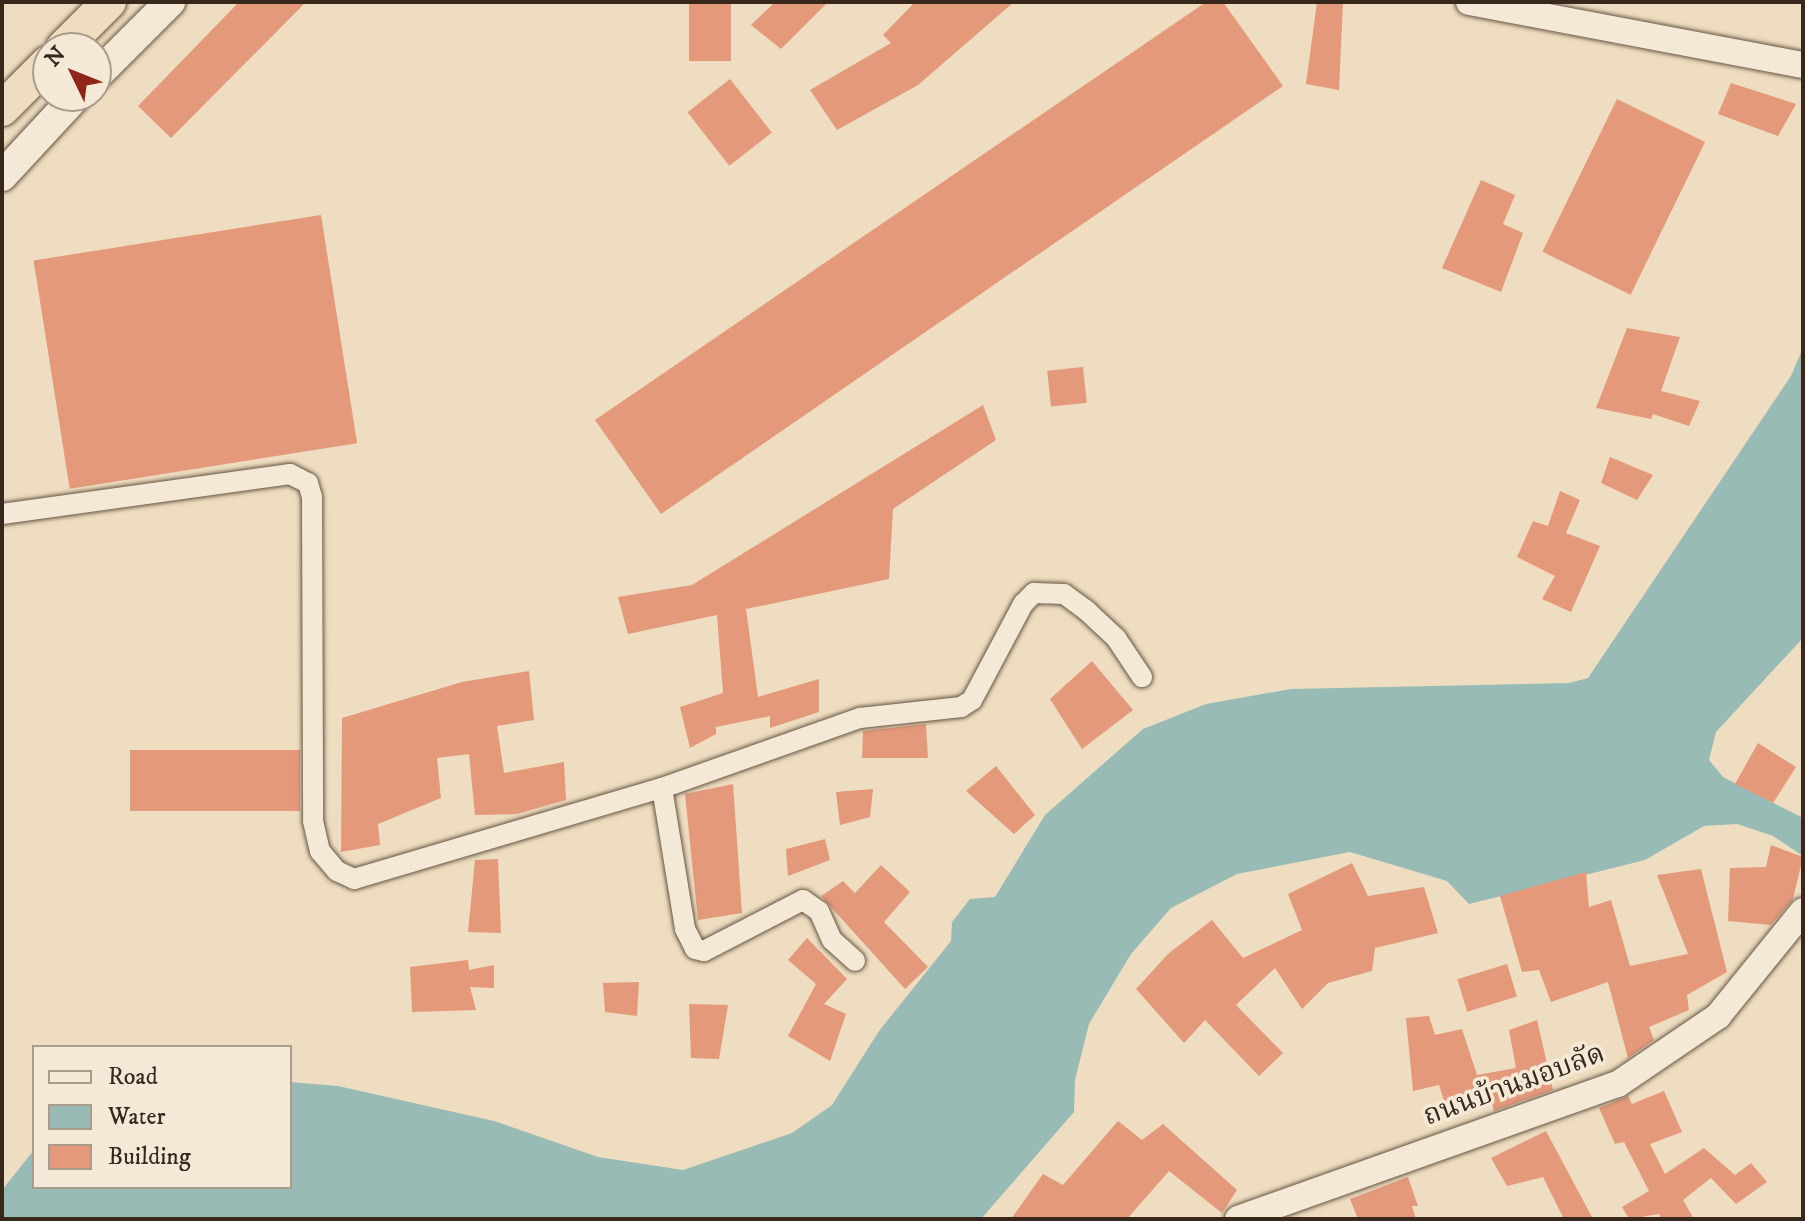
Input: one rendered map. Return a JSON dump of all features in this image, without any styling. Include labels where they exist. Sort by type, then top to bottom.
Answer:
[{"type":"highway","points":[[79,32],[109,2]]},
{"type":"highway","points":[[2,109],[32,79]]},
{"type":"main road","points":[[112,60],[170,2]]},
{"type":"main road","points":[[2,176],[61,112]]},
{"type":"street","points":[[1469,2],[1803,65]]},
{"type":"street","points":[[2,514],[290,474],[308,483],[312,497],[313,821],[320,851],[337,871],[354,879],[662,788],[860,718],[961,707],[972,700],[1034,593],[1064,594],[1087,611],[1116,638],[1142,677]]},
{"type":"street","points":[[662,788],[685,929],[695,949],[704,951],[803,900],[819,911],[832,940],[855,961]]},
{"type":"street","name":"ถนนบ้านมอบลัด","points":[[1238,1219],[1618,1084],[1718,1016],[1803,911]]},
{"type":"water","points":[[1803,348],[1803,638],[1716,732],[1709,760],[1723,777],[1803,818],[1803,856],[1773,836],[1737,824],[1704,826],[1645,860],[1469,904],[1447,881],[1350,852],[1237,874],[1171,908],[1131,954],[1089,1024],[1075,1080],[1074,1112],[981,1219],[2,1219],[2,1190],[32,1152],[32,1189],[292,1189],[292,1082],[338,1086],[494,1121],[598,1157],[683,1170],[792,1133],[832,1105],[879,1031],[951,941],[952,922],[970,899],[995,897],[1045,815],[1143,729],[1206,704],[1291,689],[1569,683],[1588,678],[1791,376]]},
{"type":"building","points":[[239,2],[306,2],[171,138],[138,106]]},
{"type":"building","points":[[689,2],[731,2],[731,61],[689,61]]},
{"type":"building","points":[[775,2],[828,2],[781,49],[751,25]]},
{"type":"building","points":[[915,2],[1014,2],[918,85],[837,130],[810,90],[891,43],[883,35]]},
{"type":"building","points":[[1206,2],[1223,2],[1283,86],[661,514],[595,420]]},
{"type":"building","points":[[1317,2],[1343,2],[1339,90],[1306,84]]},
{"type":"building","points":[[730,79],[772,133],[729,166],[687,112]]},
{"type":"building","points":[[1731,83],[1796,104],[1778,136],[1718,114]]},
{"type":"building","points":[[1617,99],[1705,142],[1631,295],[1542,252]]},
{"type":"building","points":[[1481,180],[1515,195],[1503,224],[1523,233],[1501,292],[1442,268]]},
{"type":"building","points":[[321,215],[357,443],[70,489],[34,261]]},
{"type":"building","points":[[1627,328],[1680,337],[1661,391],[1700,401],[1689,426],[1653,414],[1651,419],[1596,408]]},
{"type":"building","points":[[1083,367],[1087,403],[1051,407],[1047,371]]},
{"type":"building","points":[[983,405],[996,440],[893,509],[889,579],[746,609],[758,697],[819,679],[819,712],[770,728],[770,716],[716,727],[716,734],[690,748],[680,707],[723,693],[717,615],[628,634],[618,597],[692,585]]},
{"type":"building","points":[[1610,457],[1653,475],[1637,500],[1601,483]]},
{"type":"building","points":[[1560,491],[1580,500],[1566,533],[1600,546],[1571,612],[1542,599],[1555,576],[1517,557],[1533,521],[1548,526]]},
{"type":"building","points":[[1092,661],[1133,710],[1082,749],[1050,699]]},
{"type":"building","points":[[529,671],[534,720],[497,726],[504,773],[564,762],[566,800],[517,814],[475,815],[469,754],[437,758],[441,798],[378,824],[380,845],[341,852],[342,718],[462,682]]},
{"type":"building","points":[[926,724],[928,758],[862,758],[863,731]]},
{"type":"building","points":[[1758,743],[1796,767],[1773,803],[1735,784]]},
{"type":"building","points":[[130,750],[300,750],[300,811],[130,811]]},
{"type":"building","points":[[996,766],[1035,815],[1014,834],[966,791]]},
{"type":"building","points":[[733,784],[742,913],[698,920],[685,794]]},
{"type":"building","points":[[873,789],[870,817],[840,825],[836,792]]},
{"type":"building","points":[[825,839],[830,860],[788,876],[786,849]]},
{"type":"building","points":[[1771,845],[1803,857],[1793,899],[1771,925],[1728,921],[1730,868],[1766,867]]},
{"type":"building","points":[[498,859],[501,933],[468,932],[475,860]]},
{"type":"building","points":[[1352,863],[1368,896],[1424,887],[1438,933],[1375,948],[1372,971],[1328,983],[1302,1009],[1275,968],[1236,1005],[1283,1053],[1259,1076],[1205,1020],[1184,1043],[1136,989],[1168,954],[1212,920],[1243,958],[1302,930],[1288,894]]},
{"type":"building","points":[[881,865],[910,892],[884,922],[928,967],[905,989],[821,896],[843,881],[855,893]]},
{"type":"building","points":[[1701,869],[1727,972],[1687,995],[1689,1010],[1649,1027],[1654,1040],[1628,1058],[1608,982],[1551,1002],[1539,970],[1522,972],[1500,896],[1586,872],[1589,907],[1611,900],[1630,966],[1688,954],[1657,875]]},
{"type":"building","points":[[807,938],[847,979],[824,1004],[846,1014],[830,1061],[788,1036],[816,984],[788,960]]},
{"type":"building","points":[[468,960],[469,970],[494,965],[494,988],[470,987],[476,1010],[412,1012],[410,967]]},
{"type":"building","points":[[1507,964],[1517,997],[1467,1012],[1457,979]]},
{"type":"building","points":[[639,982],[637,1016],[605,1012],[603,983]]},
{"type":"building","points":[[689,1004],[728,1005],[719,1059],[691,1058]]},
{"type":"building","points":[[1429,1016],[1435,1035],[1462,1029],[1477,1075],[1516,1068],[1509,1030],[1537,1020],[1553,1090],[1494,1111],[1491,1098],[1446,1107],[1439,1085],[1413,1091],[1406,1018]]},
{"type":"building","points":[[1664,1091],[1682,1132],[1650,1144],[1665,1174],[1704,1148],[1735,1175],[1751,1163],[1767,1182],[1736,1204],[1711,1178],[1683,1200],[1694,1219],[1661,1219],[1659,1214],[1629,1219],[1622,1207],[1649,1191],[1624,1142],[1615,1144],[1599,1108],[1628,1096],[1632,1104]]},
{"type":"building","points":[[1118,1121],[1142,1140],[1163,1124],[1237,1190],[1222,1213],[1169,1171],[1127,1219],[1011,1219],[1043,1174],[1063,1185]]},
{"type":"building","points":[[1546,1131],[1593,1219],[1564,1219],[1543,1177],[1507,1186],[1491,1158]]},
{"type":"building","points":[[1408,1177],[1418,1206],[1412,1206],[1416,1219],[1358,1219],[1350,1199]]}]
